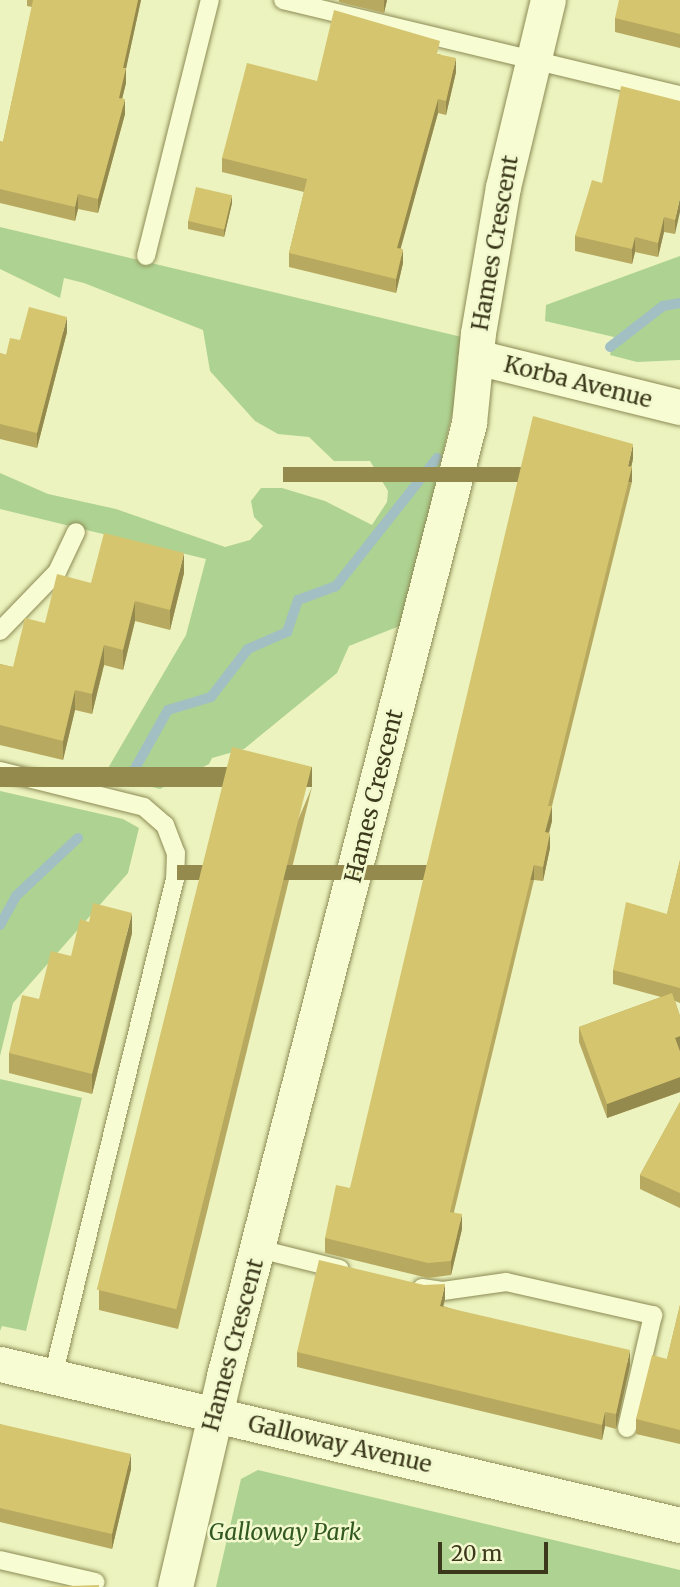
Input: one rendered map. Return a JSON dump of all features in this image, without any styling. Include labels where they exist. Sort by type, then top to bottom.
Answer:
[{"type":"street","name":"Hames Crescent","points":[[176,1587],[215,1414],[469,423],[476,357],[503,187],[548,0]]},
{"type":"street","name":"Korba Avenue","points":[[476,357],[680,407]]},
{"type":"street","name":"Galloway Avenue","points":[[0,1364],[680,1525]]},
{"type":"lane","points":[[146,256],[210,0]]},
{"type":"lane","points":[[283,0],[680,95]]},
{"type":"lane","points":[[0,631],[57,572],[76,532]]},
{"type":"lane","points":[[0,771],[144,807],[165,825],[176,853],[175,879],[53,1376]]},
{"type":"lane","points":[[258,1249],[361,1274]]},
{"type":"lane","points":[[401,1283],[443,1291],[506,1282],[653,1315],[627,1428]]},
{"type":"lane","points":[[0,1560],[95,1582]]},
{"type":"green space","points":[[0,227],[470,339],[402,625],[349,646],[337,673],[244,749],[212,758],[209,764],[160,789],[104,775],[186,635],[206,559],[0,509],[0,473],[48,494],[116,509],[225,547],[250,540],[263,526],[254,517],[251,501],[261,488],[282,488],[325,501],[372,525],[387,502],[388,491],[370,461],[334,461],[309,437],[278,434],[255,421],[210,371],[203,330],[84,283],[64,278],[60,298],[0,269]]},
{"type":"green space","points":[[680,256],[680,360],[637,362],[610,355],[614,337],[545,321],[546,305]]},
{"type":"green space","points":[[0,791],[123,819],[139,828],[128,873],[13,1003],[0,1056]]},
{"type":"green space","points":[[0,1079],[82,1098],[26,1331],[2,1326],[0,1331]]},
{"type":"green space","name":"Galloway Park","points":[[258,1470],[680,1570],[680,1587],[216,1587],[241,1479]]},
{"type":"building","points":[[33,0],[138,0],[119,98],[125,99],[98,199],[78,194],[75,207],[0,189],[0,141],[3,142]]},
{"type":"building","points":[[619,0],[680,0],[680,34],[615,18]]},
{"type":"building","points":[[334,10],[440,41],[437,54],[456,58],[446,101],[438,99],[397,248],[403,249],[396,279],[289,253],[307,179],[222,158],[247,63],[317,81]]},
{"type":"building","points":[[621,86],[680,101],[680,198],[675,220],[664,217],[658,243],[635,237],[632,249],[575,236],[592,180],[602,183]]},
{"type":"building","points":[[196,187],[232,195],[224,229],[188,221]]},
{"type":"building","points":[[29,307],[67,317],[37,433],[0,424],[0,353],[6,355],[10,338],[20,340]]},
{"type":"building","points":[[533,416],[633,444],[628,466],[632,467],[548,806],[552,806],[545,832],[550,833],[543,867],[534,865],[450,1212],[462,1214],[451,1261],[428,1263],[325,1238],[336,1185],[350,1188]]},
{"type":"building","points":[[104,533],[184,553],[170,610],[135,601],[123,650],[104,645],[92,694],[75,690],[63,741],[0,725],[0,664],[13,667],[25,618],[45,623],[57,574],[91,583]]},
{"type":"building","points":[[232,747],[312,767],[176,1309],[97,1289]]},
{"type":"building","points":[[680,860],[680,988],[613,970],[626,902],[667,914]]},
{"type":"building","points":[[93,903],[132,913],[92,1074],[9,1053],[22,995],[39,999],[51,951],[71,956],[80,919],[89,922]]},
{"type":"building","points":[[672,993],[680,1016],[680,1036],[675,1038],[680,1052],[680,1077],[607,1104],[579,1027]]},
{"type":"building","points":[[680,1102],[680,1193],[640,1175]]},
{"type":"building","points":[[319,1260],[424,1285],[445,1284],[440,1306],[630,1350],[616,1414],[605,1412],[602,1425],[297,1352]]},
{"type":"building","points":[[680,1305],[680,1430],[636,1419],[652,1355],[667,1359]]},
{"type":"building","points":[[0,1424],[131,1454],[112,1534],[0,1508]]},
{"type":"building","points":[[99,1585],[99,1587],[42,1587]]},
{"type":"waterway","points":[[610,347],[663,306],[680,303]]},
{"type":"waterway","points":[[133,772],[168,710],[211,697],[248,649],[287,632],[298,600],[336,586],[437,458]]},
{"type":"waterway","points":[[0,925],[16,896],[78,838]]}]
